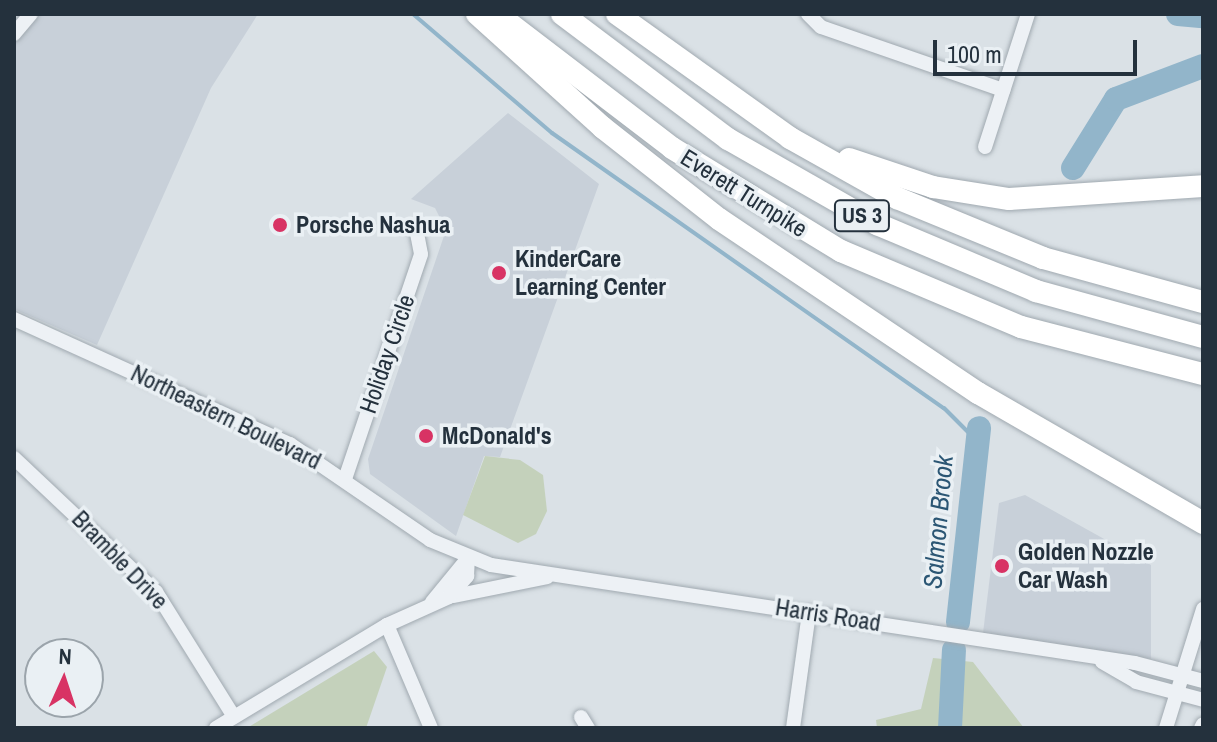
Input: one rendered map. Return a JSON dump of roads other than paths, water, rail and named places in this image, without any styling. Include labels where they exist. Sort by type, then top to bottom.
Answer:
[{"type":"highway","points":[[477,14],[712,214],[978,393],[1203,523]]},
{"type":"highway","name":"Everett Turnpike","points":[[497,14],[672,148],[841,251],[1009,323],[1203,374]]},
{"type":"highway","name":"Everett Turnpike","points":[[562,14],[728,139],[877,224],[1036,291],[1203,337]]},
{"type":"highway","points":[[617,14],[807,150],[936,216],[1060,264],[1203,302]]},
{"type":"highway","points":[[708,81],[830,151],[947,190],[1068,200],[1203,186]]},
{"type":"street","points":[[14,34],[31,14]]},
{"type":"street","points":[[808,14],[821,27],[1003,90]]},
{"type":"street","points":[[985,147],[1028,14]]},
{"type":"street","name":"Holiday Circle","points":[[345,479],[421,254],[416,229]]},
{"type":"street","name":"Northeastern Boulevard","points":[[14,319],[232,415],[345,479],[468,558]]},
{"type":"street","name":"Bramble Drive","points":[[14,458],[156,592],[234,717]]},
{"type":"street","points":[[449,597],[467,576],[468,558]]},
{"type":"street","name":"Harris Road","points":[[432,602],[468,558],[553,575],[809,612],[1203,681]]},
{"type":"street","name":"Harris Road","points":[[216,728],[387,625],[432,602],[553,575]]},
{"type":"street","points":[[1166,728],[1203,609]]},
{"type":"street","points":[[793,728],[809,612]]},
{"type":"street","points":[[387,625],[431,728]]},
{"type":"street","name":"Harris Road","points":[[1102,662],[1125,678],[1203,700]]},
{"type":"waterway","points":[[413,14],[552,133],[944,408],[973,437]]},
{"type":"waterway","name":"Salmon Brook","points":[[1178,14],[1203,16]]},
{"type":"waterway","name":"Salmon Brook","points":[[1073,168],[1116,99],[1203,66]]},
{"type":"waterway","name":"Salmon Brook","points":[[958,622],[979,428]]},
{"type":"waterway","name":"Salmon Brook","points":[[950,728],[954,650]]},
{"type":"place","name":"Porsche Nashua","points":[[280,225]]},
{"type":"place","name":"KinderCare Learning Center","points":[[499,273]]},
{"type":"place","name":"McDonald's","points":[[426,436]]},
{"type":"place","name":"Golden Nozzle Car Wash","points":[[1002,566]]}]
